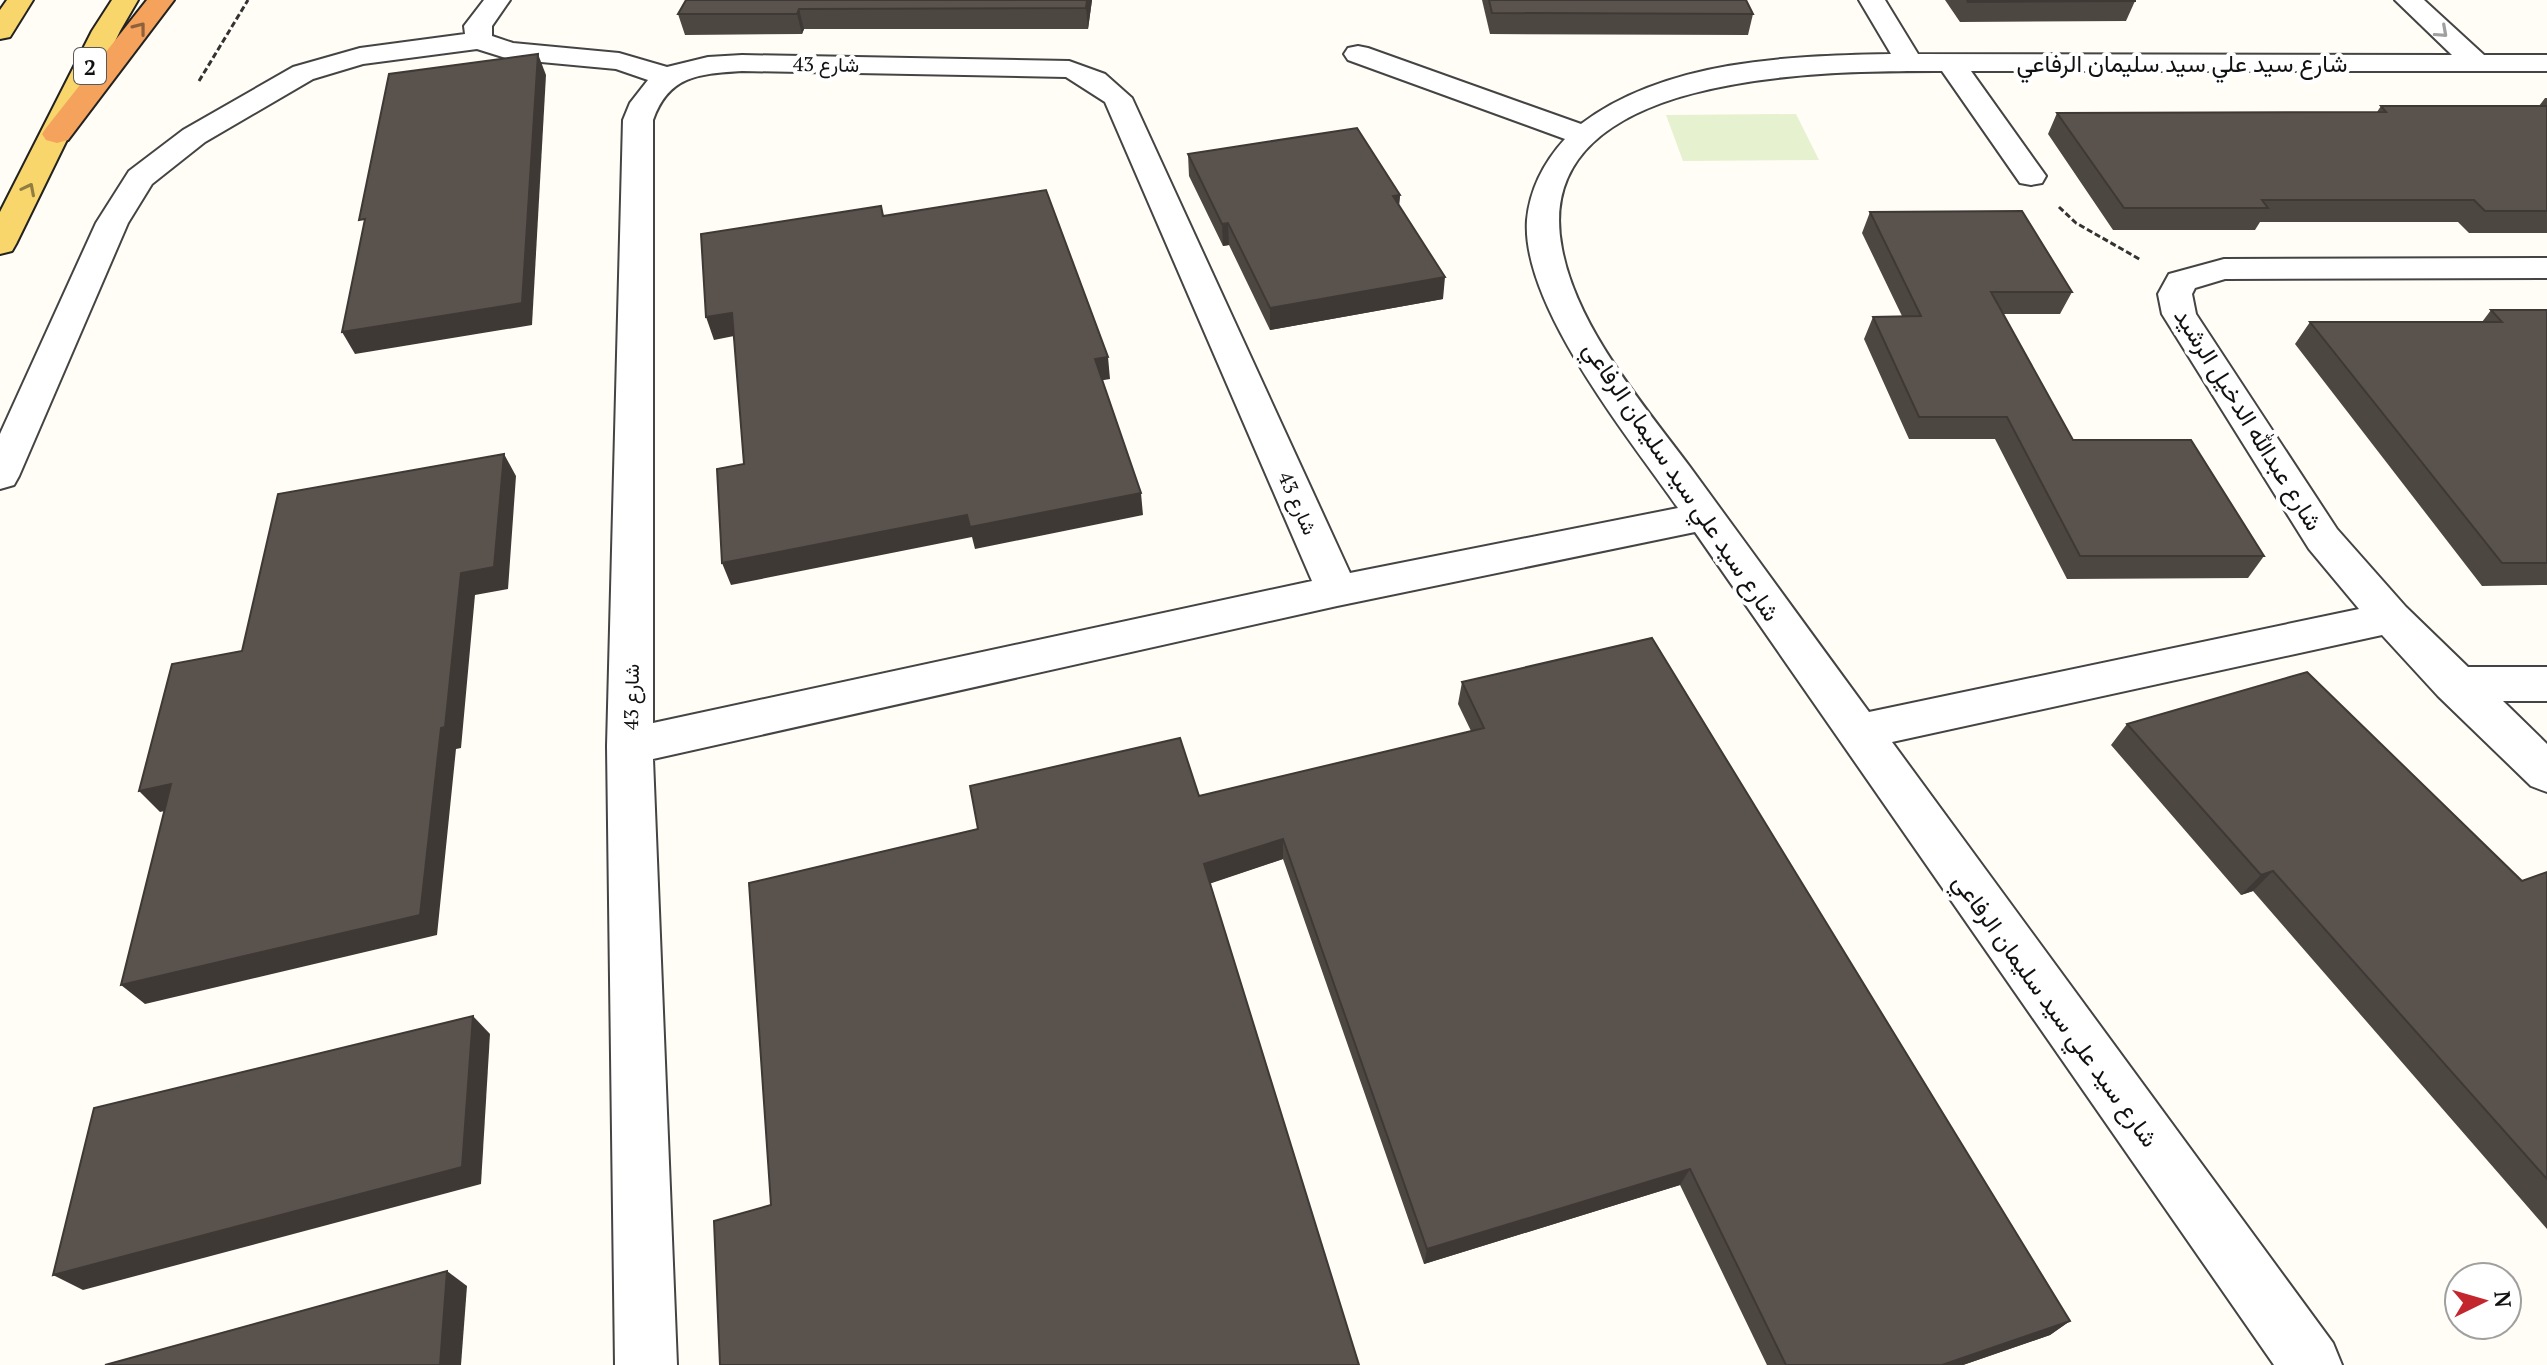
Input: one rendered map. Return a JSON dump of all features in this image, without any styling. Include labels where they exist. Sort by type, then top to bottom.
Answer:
[{"type":"highway","points":[[57,134],[161,0]]},
{"type":"main road","points":[[0,31],[20,0]]},
{"type":"main road","name":"2","points":[[0,244],[106,31],[125,0]]},
{"type":"street","points":[[479,40],[478,26],[497,0]]},
{"type":"street","points":[[1872,0],[1910,63]]},
{"type":"street","points":[[2408,0],[2477,63]]},
{"type":"street","points":[[0,476],[112,223],[140,178],[194,136],[255,98],[303,73],[360,56],[479,40],[509,51],[619,61],[668,77]]},
{"type":"street","points":[[1358,54],[1585,136]]},
{"type":"street","name":"شارع 43","points":[[646,1365],[630,746],[638,120],[643,99],[668,77],[707,65],[742,63],[1069,69],[1086,74],[1102,84],[1118,98],[1337,591]]},
{"type":"street","name":"شارع سيد علي سيد سليمان الرفاعي","points":[[2311,1365],[1602,373],[1564,302],[1545,254],[1543,210],[1557,170],[1585,136],[1625,109],[1676,88],[1735,74],[1910,63],[2547,63]]},
{"type":"street","points":[[1951,63],[2031,176]]},
{"type":"street","name":"شارع عبدالله الدخيل الرشيد","points":[[2547,268],[2251,267],[2224,269],[2181,281],[2175,294],[2179,314],[2323,539],[2391,618],[2454,684],[2547,773]]},
{"type":"street","name":"شارع 43","points":[[630,746],[1337,591],[1702,517]]},
{"type":"street","points":[[1857,732],[2391,618]]},
{"type":"street","points":[[2454,684],[2547,684]]},
{"type":"path","points":[[2031,176],[2076,223],[2181,281]]},
{"type":"green space","points":[[1796,114],[1819,160],[1683,161],[1666,115]]},
{"type":"building","points":[[686,0],[1087,0],[1086,8],[799,9],[797,14],[678,14]]},
{"type":"building","points":[[1489,0],[1746,0],[1753,14],[1492,13]]},
{"type":"building","points":[[2135,0],[2135,1],[1968,2]]},
{"type":"building","points":[[538,54],[522,303],[342,332],[365,219],[359,220],[389,74]]},
{"type":"building","points":[[2381,106],[2547,106],[2547,211],[2485,211],[2474,200],[2262,200],[2268,208],[2124,208],[2057,113],[2386,112]]},
{"type":"building","points":[[1357,128],[1400,195],[1393,196],[1445,277],[1270,308],[1228,223],[1222,224],[1188,154]]},
{"type":"building","points":[[1046,190],[1108,357],[1095,359],[1141,493],[970,527],[967,515],[722,563],[717,469],[744,464],[732,313],[706,317],[701,234],[881,206],[883,216]]},
{"type":"building","points":[[2022,211],[2072,292],[1991,292],[2073,440],[2191,440],[2264,556],[2080,556],[2007,417],[1919,417],[1873,317],[1921,316],[1870,212]]},
{"type":"building","points":[[2491,310],[2547,310],[2547,563],[2502,563],[2310,322],[2502,322]]},
{"type":"building","points":[[504,454],[494,567],[461,573],[445,727],[441,728],[420,915],[121,985],[171,784],[139,791],[172,664],[242,651],[278,494]]},
{"type":"building","points":[[1652,638],[2070,1321],[1942,1365],[1786,1365],[1690,1169],[1427,1249],[1283,839],[1204,864],[1359,1365],[720,1365],[714,1221],[771,1205],[749,883],[978,829],[970,786],[1180,738],[1199,796],[1484,728],[1462,682]]},
{"type":"building","points":[[2307,672],[2522,881],[2547,872],[2547,1179],[2273,871],[2261,875],[2127,724]]},
{"type":"building","points":[[473,1016],[462,1167],[53,1275],[94,1108]]},
{"type":"building","points":[[447,1271],[440,1365],[105,1365]]}]
